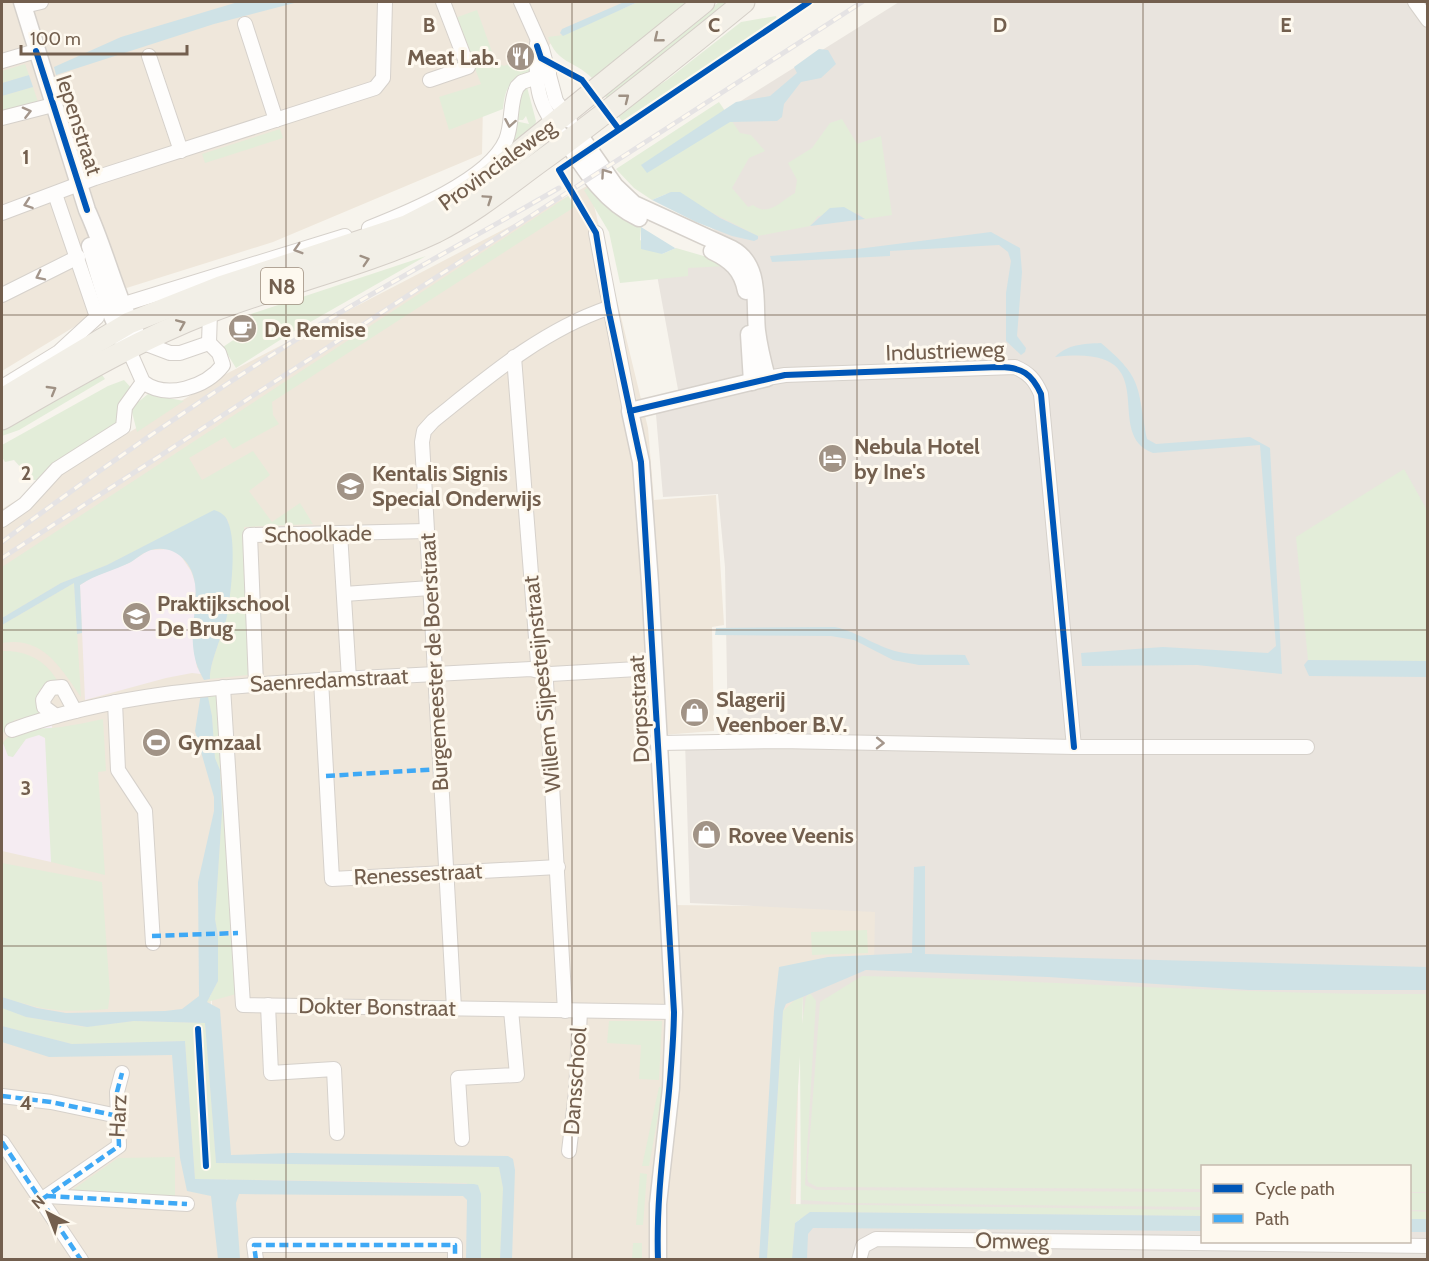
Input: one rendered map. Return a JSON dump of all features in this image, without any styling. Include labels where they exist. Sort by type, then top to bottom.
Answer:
[{"type":"main road","name":"Provincialeweg","points":[[2,399],[122,319],[413,222],[480,183],[704,2]]},
{"type":"main road","name":"Provincialeweg","points":[[2,419],[210,312],[391,251],[438,231],[488,200],[573,137],[744,2]]},
{"type":"street","points":[[23,4],[41,2]]},
{"type":"street","points":[[2,213],[80,186],[95,178],[380,84],[383,78],[385,2]]},
{"type":"street","points":[[430,80],[468,67],[443,2]]},
{"type":"street","points":[[521,2],[537,35],[542,75],[556,101],[560,119],[573,137],[629,201],[671,223],[732,249],[745,259],[754,282],[759,380]]},
{"type":"street","points":[[1415,2],[1428,20]]},
{"type":"street","name":"Iepenstraat","points":[[23,4],[87,210],[98,233],[122,319]]},
{"type":"street","points":[[245,24],[276,120]]},
{"type":"street","points":[[2,61],[36,51]]},
{"type":"street","points":[[149,56],[181,151]]},
{"type":"street","name":"Provincialeweg","points":[[122,319],[416,210],[478,171],[501,150],[512,122],[517,87],[542,75]]},
{"type":"street","points":[[2,118],[53,105]]},
{"type":"street","name":"Iepenstraat","points":[[2,387],[64,349],[95,321],[97,311],[55,194]]},
{"type":"street","name":"Iepenstraat","points":[[87,210],[88,239],[134,352]]},
{"type":"street","points":[[68,231],[88,239]]},
{"type":"street","name":"Dorpsstraat","points":[[596,233],[608,308],[641,462],[655,668],[674,1012],[671,1089],[658,1204],[658,1260]]},
{"type":"street","points":[[2,295],[78,257]]},
{"type":"street","name":"Burgemeester de Boerstraat","points":[[454,1008],[426,531],[422,442],[424,431],[433,420],[514,357],[547,335],[608,308]]},
{"type":"street","points":[[208,343],[210,312]]},
{"type":"street","points":[[208,343],[219,353],[223,365],[187,390],[179,392],[156,388],[143,382],[134,352],[180,353],[208,343]]},
{"type":"street","name":"Willem Sijpesteijnstraat","points":[[514,357],[538,663],[546,682],[558,867],[572,1011]]},
{"type":"street","name":"Industrieweg","points":[[630,411],[785,375],[999,367],[1015,367],[1028,373],[1041,394],[1074,747]]},
{"type":"street","points":[[2,520],[25,504],[57,469],[123,427],[125,406],[143,382]]},
{"type":"street","name":"Schoolkade","points":[[256,684],[250,535],[426,531]]},
{"type":"street","points":[[340,534],[349,678]]},
{"type":"street","points":[[344,594],[430,588]]},
{"type":"street","name":"Saenredamstraat","points":[[12,730],[56,716],[115,702],[223,687],[531,669],[550,674],[655,668]]},
{"type":"street","name":"Renessestraat","points":[[321,680],[332,879],[558,867]]},
{"type":"street","points":[[56,716],[44,707],[43,700],[51,688],[62,687],[75,711]]},
{"type":"street","name":"Dokter Bonstraat","points":[[223,687],[243,1005],[674,1012]]},
{"type":"street","points":[[115,702],[118,770],[145,811],[153,943]]},
{"type":"street","points":[[659,743],[780,741],[1074,747],[1308,747]]},
{"type":"street","points":[[268,1005],[271,1073],[334,1069],[338,1132]]},
{"type":"street","points":[[462,1139],[458,1078],[517,1075],[511,1010]]},
{"type":"street","name":"Dansschool","points":[[569,1151],[576,1092],[572,1011]]},
{"type":"street","name":"Harz","points":[[44,1198],[119,1146],[117,1092],[122,1073]]},
{"type":"street","points":[[2,1096],[51,1102],[118,1116]]},
{"type":"street","points":[[2,1142],[44,1198],[81,1260]]},
{"type":"street","points":[[44,1198],[187,1204]]},
{"type":"street","name":"Omweg","points":[[859,1260],[864,1246],[876,1239],[1201,1243]]},
{"type":"street","name":"Omweg","points":[[1244,1243],[1428,1245]]},
{"type":"street","points":[[255,1252],[455,1252]]},
{"type":"shaded area","points":[[2,2],[626,2],[583,63],[558,36],[527,68],[483,103],[482,154],[273,242],[117,291],[95,304],[87,319],[2,371]]},
{"type":"shaded area","points":[[238,2],[298,2],[214,24],[56,75],[54,67],[121,37]]},
{"type":"shaded area","points":[[624,2],[638,2],[563,36],[560,33],[562,29]]},
{"type":"shaded area","points":[[899,2],[1410,2],[1428,27],[1427,1259],[800,1259],[803,985],[874,968],[875,912],[690,903],[685,741],[728,737],[725,567],[718,494],[663,497],[655,403],[679,395],[657,275],[733,244],[632,169]]},
{"type":"shaded area","points":[[819,49],[828,50],[836,64],[821,78],[801,82],[784,104],[782,117],[777,121],[730,122],[647,173],[641,165],[736,102],[770,96],[797,73],[794,67]]},
{"type":"shaded area","points":[[29,75],[33,87],[2,96],[2,83]]},
{"type":"shaded area","points":[[589,185],[648,428],[654,500],[716,495],[724,625],[712,627],[714,731],[662,735],[670,905],[880,907],[885,960],[800,973],[795,1259],[2,1260],[2,509],[226,374]],"holes":[[[211,992],[231,1221],[222,1148]]]},
{"type":"shaded area","points":[[671,192],[680,192],[720,218],[758,236],[758,239],[754,241],[732,236],[696,222],[652,200]]},
{"type":"shaded area","points":[[844,207],[865,219],[810,226],[830,208]]},
{"type":"shaded area","points":[[641,227],[676,248],[662,254],[641,249]]},
{"type":"shaded area","points":[[991,232],[1020,248],[1022,272],[1017,336],[1026,348],[1021,355],[1006,341],[1006,293],[1011,261],[1008,252],[999,245],[890,251],[890,256],[772,262],[770,256],[857,249]]},
{"type":"shaded area","points":[[1101,343],[1132,375],[1139,395],[1147,439],[1156,444],[1250,437],[1270,448],[1282,674],[1197,665],[1082,666],[1081,653],[1163,647],[1268,653],[1276,646],[1260,445],[1153,453],[1138,443],[1131,428],[1123,376],[1112,363],[1090,356],[1055,357],[1071,347]]},
{"type":"shaded area","points":[[214,510],[227,520],[231,531],[233,555],[227,616],[210,679],[204,680],[194,654],[196,592],[193,576],[190,568],[180,556],[167,550],[148,551],[131,562],[80,585],[82,633],[77,634],[74,583],[2,625],[2,618],[61,583],[107,565]]},
{"type":"shaded area","points":[[169,549],[179,553],[191,571],[196,585],[193,643],[197,667],[201,674],[192,673],[166,678],[85,700],[80,585],[93,577],[129,563],[149,550]]},
{"type":"shaded area","points":[[835,627],[904,653],[965,655],[970,665],[919,665],[893,660],[854,640],[831,636],[715,635],[716,628]]},
{"type":"shaded area","points":[[1308,660],[1427,661],[1427,677],[1309,676],[1304,665]]},
{"type":"shaded area","points":[[207,692],[212,716],[215,758],[220,770],[222,812],[215,919],[218,936],[218,981],[207,1002],[220,1009],[231,1155],[292,1153],[508,1156],[513,1159],[515,1170],[512,1259],[500,1259],[503,1188],[499,1167],[216,1163],[205,1023],[134,1021],[87,1027],[26,1017],[2,1008],[2,997],[37,1008],[66,1013],[165,1011],[182,1009],[199,996],[198,882],[214,811],[214,797],[195,731],[201,693]]},
{"type":"shaded area","points":[[52,725],[54,794],[51,862],[2,851],[2,745],[12,737],[39,726]]},
{"type":"shaded area","points":[[925,866],[925,954],[1427,967],[1427,990],[1249,990],[1048,977],[866,970],[786,1004],[783,1011],[767,1259],[759,1259],[774,1011],[779,967],[828,957],[912,953],[914,867]]},
{"type":"shaded area","points":[[2,1026],[72,1044],[185,1041],[195,1179],[478,1185],[481,1194],[481,1259],[466,1259],[467,1200],[463,1196],[239,1194],[236,1203],[240,1259],[218,1259],[211,1196],[187,1191],[180,1158],[172,1055],[49,1057],[2,1042]]},
{"type":"shaded area","points":[[810,1212],[1201,1216],[1201,1231],[813,1228],[808,1234],[807,1259],[792,1259],[795,1223]]},
{"type":"shaded area","points":[[1411,1219],[1427,1219],[1427,1232],[1411,1232]]},
{"type":"green space","points":[[638,2],[689,2],[592,78],[561,57],[552,46],[548,37],[563,35]]},
{"type":"green space","points":[[719,2],[737,2],[610,102],[605,96]]},
{"type":"green space","points":[[477,10],[496,63],[504,66],[532,55],[529,73],[509,86],[503,109],[449,130],[439,97],[481,84],[455,18]]},
{"type":"green space","points":[[776,16],[777,19],[766,27],[622,121],[616,113],[667,80],[741,22]]},
{"type":"green space","points":[[25,64],[29,75],[2,83],[2,71]]},
{"type":"green space","points":[[33,87],[38,102],[2,111],[2,96]]},
{"type":"green space","points":[[527,87],[536,121],[534,130],[505,150],[515,121],[529,124],[526,116],[523,120],[515,120],[523,89]]},
{"type":"green space","points":[[719,102],[740,133],[751,135],[765,151],[749,158],[732,188],[748,207],[753,205],[769,209],[795,193],[797,180],[788,163],[812,148],[830,123],[842,119],[857,144],[881,136],[892,215],[865,219],[858,213],[818,216],[810,226],[758,236],[671,192],[652,200],[634,188],[616,169]]},
{"type":"green space","points":[[280,129],[283,138],[205,163],[202,154]]},
{"type":"green space","points":[[590,186],[614,210],[641,227],[640,240],[662,254],[676,248],[714,259],[727,266],[688,268],[688,276],[620,283],[609,232],[584,190]]},
{"type":"green space","points":[[570,195],[576,206],[272,402],[273,415],[279,424],[233,449],[225,437],[189,458],[202,480],[253,451],[270,475],[249,491],[272,522],[300,503],[313,524],[244,527],[248,675],[210,679],[230,594],[231,544],[228,520],[200,519],[190,523],[107,565],[61,583],[2,618],[2,567]]},
{"type":"green space","points":[[426,256],[291,333],[236,368],[223,347],[257,324],[251,314]]},
{"type":"green space","points":[[102,375],[105,379],[19,430],[2,436],[2,430]]},
{"type":"green space","points":[[124,380],[133,390],[120,404],[116,425],[40,480],[32,480],[14,460],[5,462],[2,457],[2,445],[108,386]]},
{"type":"green space","points":[[148,394],[184,401],[137,432],[131,408]]},
{"type":"green space","points":[[1404,469],[1427,510],[1427,661],[1308,660],[1296,537]]},
{"type":"green space","points":[[74,583],[81,697],[58,665],[39,649],[29,644],[2,643],[2,625]]},
{"type":"green space","points":[[2,651],[18,652],[33,657],[46,666],[57,680],[40,689],[36,699],[39,708],[47,713],[14,720],[13,725],[2,733]]},
{"type":"green space","points":[[217,691],[232,930],[217,931],[215,919],[222,812],[220,770],[215,758],[212,716],[207,692]]},
{"type":"green space","points":[[103,719],[106,771],[98,772],[105,875],[51,862],[45,738],[39,735],[26,739],[13,757],[8,756],[3,743],[14,733],[29,729],[61,727]]},
{"type":"green space","points":[[2,863],[102,882],[110,993],[108,1009],[54,1010],[2,997]]},
{"type":"green space","points":[[867,930],[868,953],[812,955],[811,932]]},
{"type":"green space","points":[[218,936],[234,936],[236,994],[207,1002],[218,981]]},
{"type":"green space","points":[[862,976],[1215,990],[1427,994],[1427,1192],[1411,1192],[1411,1165],[1201,1165],[1201,1189],[817,1187],[808,1182],[807,1175],[820,1002]]},
{"type":"green space","points":[[810,993],[816,1001],[805,1185],[816,1190],[1201,1192],[1201,1207],[851,1203],[801,1200],[800,1056],[790,1204],[1201,1210],[1201,1216],[810,1212],[795,1223],[792,1259],[767,1260],[783,1011],[803,996],[802,1024],[806,997]]},
{"type":"green space","points":[[2,1007],[26,1017],[84,1027],[134,1021],[205,1023],[216,1163],[499,1167],[503,1188],[500,1259],[481,1259],[481,1194],[466,1183],[195,1179],[185,1041],[72,1044],[2,1026]]},
{"type":"green space","points":[[609,1021],[662,1021],[659,1080],[639,1079],[641,1045],[607,1043]]},
{"type":"green space","points":[[659,1087],[663,1088],[649,1166],[642,1166]]},
{"type":"green space","points":[[175,1157],[175,1197],[68,1193],[118,1158]]},
{"type":"green space","points":[[640,1173],[647,1174],[643,1225],[636,1225]]},
{"type":"green space","points":[[1411,1193],[1427,1193],[1427,1210],[1411,1210]]},
{"type":"green space","points":[[1411,1211],[1427,1212],[1427,1219],[1411,1219]]},
{"type":"green space","points":[[633,1243],[642,1243],[642,1259],[632,1259]]},
{"type":"railway","points":[[2,558],[862,2]]},
{"type":"railway","points":[[2,542],[80,485],[239,376],[380,289],[559,188]]},
{"type":"marked path","points":[[326,776],[440,769]]},
{"type":"marked path","points":[[152,936],[238,933]]},
{"type":"marked path","points":[[41,1200],[119,1146],[117,1092],[122,1073]]},
{"type":"marked path","points":[[2,1096],[51,1102],[118,1116]]},
{"type":"marked path","points":[[2,1142],[81,1260]]},
{"type":"marked path","points":[[47,1196],[187,1204]]},
{"type":"marked path","points":[[256,1260],[254,1245],[455,1245],[455,1260]]},
{"type":"cycle path","points":[[658,1260],[659,1197],[671,1074],[674,1012],[641,462],[608,308],[596,233],[559,170],[809,2]]},
{"type":"cycle path","points":[[537,46],[541,58],[582,80],[618,128]]},
{"type":"cycle path","points":[[36,51],[87,210]]},
{"type":"cycle path","points":[[630,411],[785,375],[999,367],[1014,368],[1025,373],[1034,381],[1041,394],[1074,747]]},
{"type":"cycle path","points":[[198,1029],[206,1166]]},
{"type":"place","name":"Meat Lab.","points":[[520,57]]},
{"type":"place","name":"De Remise","points":[[243,329]]},
{"type":"place","name":"Nebula Hotel by Ine's","points":[[833,459]]},
{"type":"place","name":"Kentalis Signis Special Onderwijs","points":[[351,486]]},
{"type":"place","name":"Praktijkschool De Brug","points":[[136,616]]},
{"type":"place","name":"Slagerij Veenboer B.V.","points":[[695,712]]},
{"type":"place","name":"Gymzaal","points":[[157,742]]},
{"type":"place","name":"Rovee Veenis","points":[[707,835]]}]
